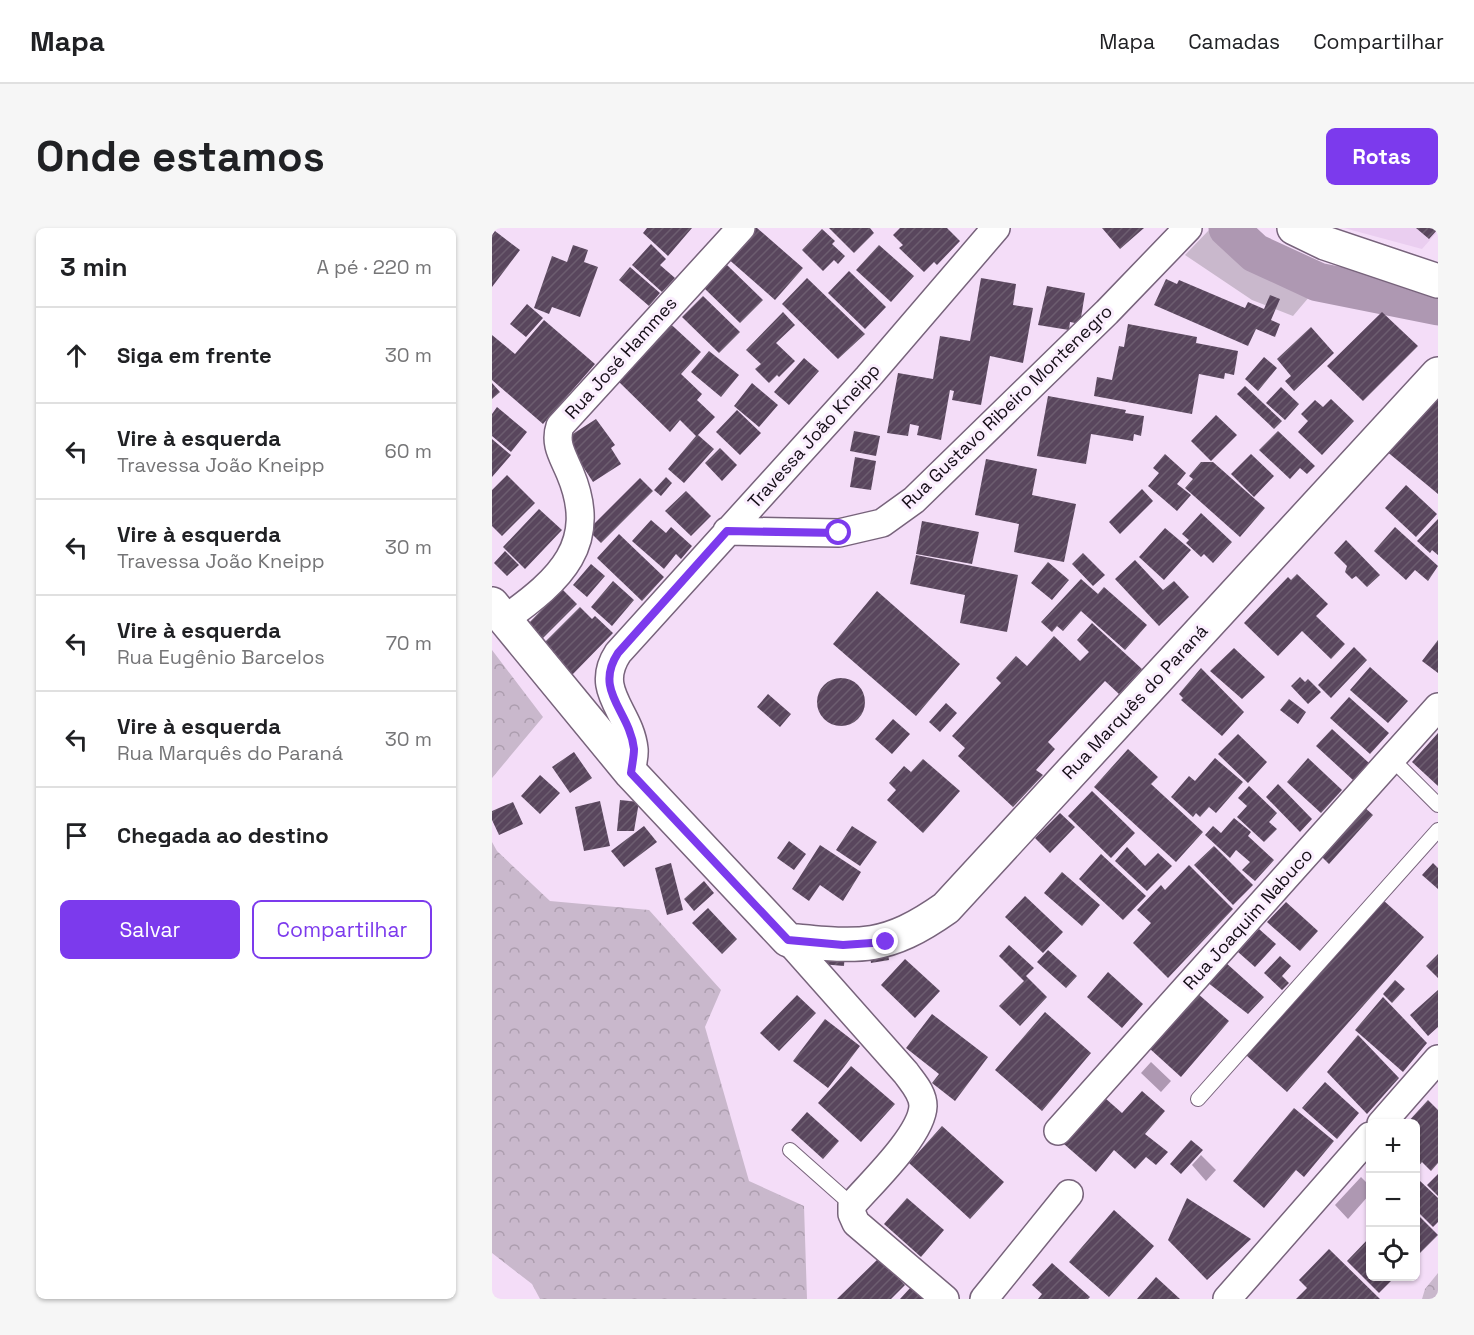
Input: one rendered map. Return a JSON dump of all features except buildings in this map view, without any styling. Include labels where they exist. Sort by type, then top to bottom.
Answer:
[{"type":"street","name":"Rua José Hammes","points":[[498,612],[529,602],[552,580],[576,548],[580,536],[577,490],[556,445],[560,426],[741,228]]},
{"type":"street","name":"Travessa João Kneipp","points":[[631,773],[634,749],[622,714],[610,690],[608,677],[610,665],[618,653],[868,377],[996,228]]},
{"type":"street","points":[[1294,228],[1325,243],[1438,281]]},
{"type":"street","name":"Rua Gustavo Ribeiro Montenegro","points":[[727,531],[839,533],[882,523],[914,500],[1107,312],[1187,230]]},
{"type":"street","name":"Rua Marquês do Paraná","points":[[788,940],[843,945],[886,942],[918,928],[946,908],[1438,374]]},
{"type":"street","points":[[498,612],[631,773],[788,940],[906,1073],[920,1092],[923,1105],[915,1130],[852,1205],[852,1214],[856,1223],[945,1299]]},
{"type":"street","name":"Rua Joaquim Nabuco","points":[[1058,1131],[1438,707]]},
{"type":"street","points":[[1385,1119],[1438,1059]]},
{"type":"street","points":[[1227,1299],[1366,1142]]},
{"type":"street","points":[[984,1299],[1069,1194]]},
{"type":"lane","points":[[1391,758],[1438,805]]},
{"type":"lane","points":[[1198,1099],[1438,830]]},
{"type":"lane","points":[[790,1150],[852,1205]]},
{"type":"shaded area","points":[[1344,228],[1438,228],[1438,231],[1422,249]]},
{"type":"shaded area","points":[[1151,1062],[1171,1081],[1161,1092],[1141,1073]]},
{"type":"shaded area","points":[[1201,1155],[1216,1170],[1206,1181],[1192,1165]]},
{"type":"shaded area","points":[[1361,1177],[1366,1182],[1366,1199],[1348,1219],[1335,1205]]},
{"type":"green space","points":[[1209,230],[1235,251],[1259,266],[1315,290],[1293,316],[1252,300],[1185,255]]},
{"type":"green space","points":[[492,650],[543,717],[492,778]]},
{"type":"green space","points":[[492,842],[497,851],[550,901],[649,910],[721,990],[705,1027],[749,1181],[804,1206],[807,1299],[540,1299],[532,1284],[492,1253]]},
{"type":"green space","points":[[1438,1273],[1438,1299],[1422,1299],[1425,1289]]},
{"type":"waterway","points":[[1228,228],[1255,253],[1318,282],[1438,306]]},
{"type":"route","points":[[839,533],[727,531],[618,653],[610,665],[608,677],[610,690],[622,714],[634,749],[631,773],[788,940],[843,945],[886,942]]}]
